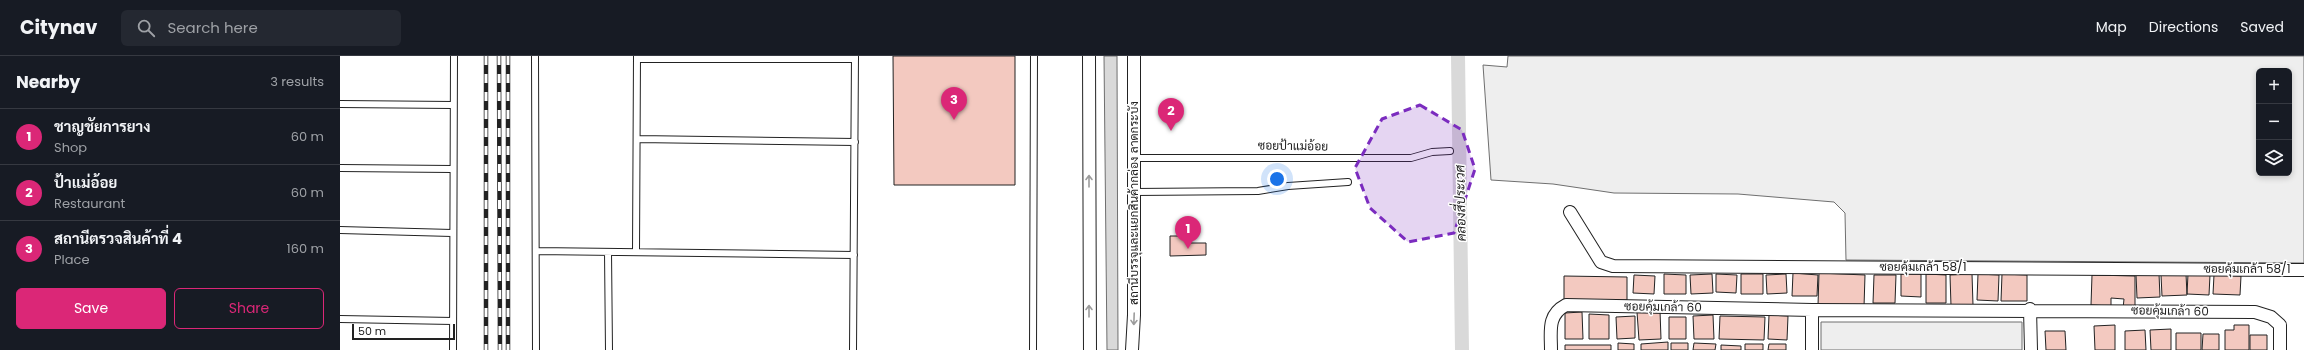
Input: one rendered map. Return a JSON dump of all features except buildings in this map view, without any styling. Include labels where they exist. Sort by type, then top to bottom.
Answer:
[{"type":"street","points":[[1089,56],[1090,350]]},
{"type":"street","name":"สถานีบรรจุและแยกสินค้ากล่อง ลาดกระบัง","points":[[1132,350],[1134,56]]},
{"type":"street","name":"ซอยคุ้มเกล้า 58/1","points":[[1570,212],[1601,262],[1612,266],[2304,270]]},
{"type":"street","name":"ซอยคุ้มเกล้า 60","points":[[1551,350],[1551,323],[1556,310],[1566,305],[1812,310],[2030,309],[2255,312],[2271,317],[2280,325],[2280,350]]},
{"type":"street","points":[[2030,309],[2031,350]]},
{"type":"street","points":[[1812,310],[1812,350]]},
{"type":"lane","points":[[453,350],[452,169],[454,56]]},
{"type":"lane","points":[[536,56],[536,350]]},
{"type":"lane","points":[[1033,350],[1034,56]]},
{"type":"lane","points":[[636,252],[637,58],[855,58],[853,350]]},
{"type":"lane","points":[[340,104],[453,105]]},
{"type":"lane","points":[[637,139],[855,142]]},
{"type":"lane","name":"ซอยป้าแม่อ้อย","points":[[1134,158],[1411,158],[1432,152],[1450,151]]},
{"type":"lane","points":[[340,168],[452,169]]},
{"type":"lane","points":[[1134,192],[1258,191],[1288,186],[1348,182]]},
{"type":"lane","points":[[340,230],[452,233]]},
{"type":"lane","points":[[536,251],[854,255]]},
{"type":"lane","points":[[608,252],[609,350]]},
{"type":"lane","points":[[340,319],[453,321]]},
{"type":"highlighted area","points":[[1420,105],[1462,130],[1475,169],[1454,233],[1408,242],[1370,208],[1355,168],[1382,119]]},
{"type":"shaded area","points":[[1104,56],[1117,56],[1118,350],[1107,350]]},
{"type":"shaded area","points":[[1508,56],[2304,56],[2304,263],[1846,260],[1845,213],[1834,202],[1738,194],[1614,193],[1553,184],[1491,180],[1483,65],[1507,67]]},
{"type":"shaded area","points":[[1821,322],[2022,322],[2022,350],[1821,350]]},
{"type":"waterway","name":"คลองสี่ประเวศ","points":[[1458,56],[1462,350]]},
{"type":"railway","points":[[486,56],[486,350]]},
{"type":"railway","points":[[499,56],[500,350]]},
{"type":"railway","points":[[508,56],[508,350]]},
{"type":"place","name":"สถานีตรวจสินค้าที่ 4","points":[[954,120]]},
{"type":"place","name":"ป้าแม่อ้อย","points":[[1171,131]]},
{"type":"place","name":"ชาญชัยการยาง","points":[[1188,249]]}]
